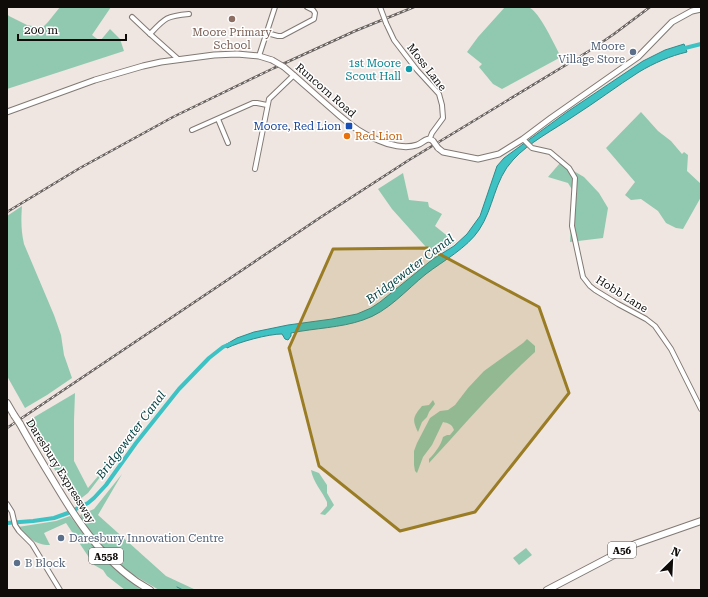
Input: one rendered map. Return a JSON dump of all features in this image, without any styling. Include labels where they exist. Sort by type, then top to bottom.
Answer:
[{"type":"main road","name":"Daresbury Expressway","points":[[7,404],[69,507],[91,539],[107,557],[131,578],[147,589]]},
{"type":"main road","name":"A56","points":[[547,590],[635,544],[701,521]]},
{"type":"street","points":[[259,56],[275,7]]},
{"type":"street","points":[[267,32],[282,36],[314,18],[315,12],[307,7]]},
{"type":"street","name":"Moss Lane","points":[[380,7],[394,40],[417,70],[439,94],[443,118],[432,132],[431,139]]},
{"type":"street","points":[[431,139],[443,152],[478,159],[499,154],[523,139],[638,58],[672,22],[691,9],[701,9]]},
{"type":"street","points":[[150,34],[167,18],[189,14]]},
{"type":"street","points":[[132,17],[178,59]]},
{"type":"street","name":"Runcorn Road","points":[[7,112],[102,78],[143,66],[178,59],[237,54],[259,56],[272,60],[284,67],[357,130],[371,138],[389,144],[406,146],[418,145],[426,139],[431,139]]},
{"type":"street","points":[[255,169],[269,99],[294,75]]},
{"type":"street","points":[[192,130],[254,103],[267,105]]},
{"type":"street","points":[[218,119],[228,143]]},
{"type":"street","name":"Hobb Lane","points":[[523,139],[535,150],[550,152],[569,168],[575,178],[572,226],[583,277],[590,286],[618,304],[646,319],[655,326],[671,349],[701,409]]},
{"type":"street","points":[[7,504],[12,512],[15,526],[18,531],[32,544],[60,590]]},
{"type":"highlighted area","points":[[428,248],[539,307],[569,393],[475,512],[400,531],[319,466],[289,348],[333,249]]},
{"type":"green space","points":[[60,7],[111,7],[92,35],[100,41],[110,29],[120,39],[124,51],[7,89],[7,14],[27,25],[42,28]]},
{"type":"green space","points":[[505,7],[528,7],[532,10],[542,21],[561,57],[502,89],[493,84],[479,67],[482,64],[467,52],[478,37]]},
{"type":"green space","points":[[641,112],[658,131],[671,141],[682,154],[684,152],[688,155],[687,171],[701,184],[701,197],[683,229],[676,228],[666,223],[658,211],[641,199],[631,200],[625,195],[635,182],[606,148]]},
{"type":"green space","points":[[560,163],[584,177],[599,193],[608,208],[603,238],[570,242],[573,191],[568,183],[548,177]]},
{"type":"green space","points":[[403,173],[409,200],[428,202],[429,207],[442,214],[435,226],[455,242],[434,256],[392,209],[378,189]]},
{"type":"green space","points":[[22,206],[22,234],[24,244],[54,315],[61,335],[64,355],[72,378],[25,408],[7,376],[7,216]]},
{"type":"green space","points":[[527,339],[535,346],[535,352],[494,392],[429,463],[429,459],[438,449],[443,437],[450,435],[454,430],[450,424],[443,422],[432,445],[423,457],[417,473],[414,465],[414,451],[430,418],[440,411],[448,410],[455,405],[484,371]]},
{"type":"green space","points":[[75,393],[74,461],[88,488],[126,443],[88,493],[75,503],[26,422]]},
{"type":"green space","points":[[433,400],[435,404],[422,422],[418,432],[414,418],[422,406],[429,405]]},
{"type":"green space","points":[[311,470],[319,473],[327,485],[327,493],[334,505],[325,515],[320,514],[327,506],[327,502]]},
{"type":"green space","points":[[122,474],[98,515],[166,576],[196,590],[159,590],[107,557],[91,539],[80,515],[94,509]]},
{"type":"green space","points":[[70,516],[97,551],[114,568],[141,590],[125,590],[107,576],[103,570],[94,565],[66,523],[44,533],[50,545],[44,545],[36,542],[18,527],[56,521]]},
{"type":"green space","points":[[526,548],[532,555],[519,565],[513,558]]},
{"type":"water","points":[[684,44],[687,52],[662,60],[639,72],[534,142],[519,154],[502,176],[488,213],[474,237],[426,274],[381,312],[354,323],[291,333],[288,340],[285,339],[282,334],[276,334],[239,343],[227,348],[225,345],[237,338],[254,332],[357,314],[371,308],[433,259],[454,246],[467,234],[480,216],[497,166],[504,158],[567,112],[643,61],[665,50]]},
{"type":"waterway","name":"Bridgewater Canal","points":[[681,49],[701,44]]},
{"type":"waterway","name":"Bridgewater Canal","points":[[7,523],[54,518],[88,503],[106,485],[136,443],[179,389],[209,358],[223,347],[230,344]]},
{"type":"waterway","points":[[177,587],[183,590]]},
{"type":"railway","points":[[7,212],[80,168],[173,117],[355,31],[414,7]]},
{"type":"railway","points":[[7,428],[321,217],[409,160],[589,51],[650,7]]},
{"type":"place","name":"Moore Primary School","points":[[232,19]]},
{"type":"place","name":"Moore Village Store","points":[[633,52]]},
{"type":"place","name":"1st Moore Scout Hall","points":[[409,69]]},
{"type":"place","name":"Moore, Red Lion","points":[[349,126]]},
{"type":"place","name":"Red Lion","points":[[347,136]]},
{"type":"place","name":"Daresbury Innovation Centre","points":[[61,538]]},
{"type":"place","name":"B Block","points":[[17,563]]}]
